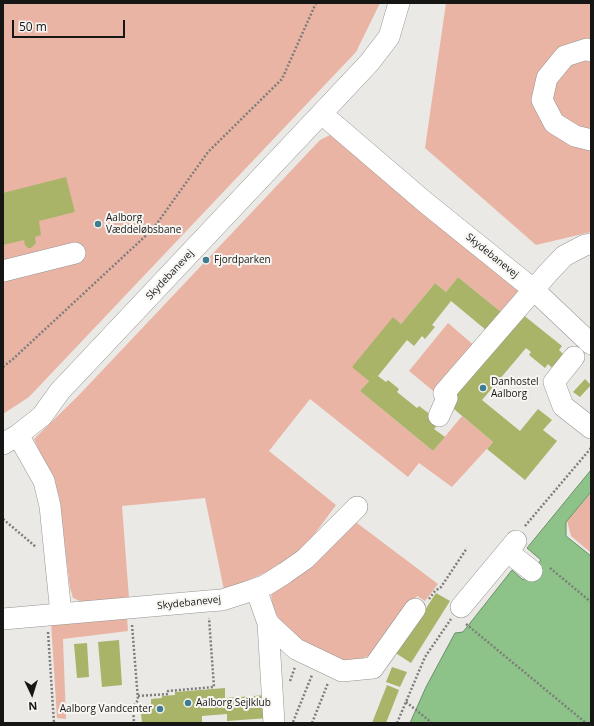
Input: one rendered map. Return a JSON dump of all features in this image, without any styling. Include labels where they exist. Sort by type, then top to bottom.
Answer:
[{"type":"street","name":"Skydebanevej","points":[[54,614],[50,506],[44,481],[11,440],[42,416],[60,391],[369,64],[389,37],[399,3]]},
{"type":"street","points":[[591,51],[587,48],[565,56],[547,78],[542,100],[554,123],[575,136],[591,140]]},
{"type":"street","name":"Skydebanevej","points":[[322,114],[426,203],[534,290],[591,344]]},
{"type":"street","points":[[439,416],[447,398],[444,393],[564,256],[585,245],[591,244]]},
{"type":"street","points":[[3,271],[75,253]]},
{"type":"street","points":[[574,357],[554,382],[562,406],[591,428]]},
{"type":"street","name":"Skydebanevej","points":[[3,619],[222,600],[266,584],[285,573],[304,559],[357,507]]},
{"type":"street","points":[[458,610],[512,546],[540,569]]},
{"type":"street","points":[[256,588],[268,623],[274,723]]},
{"type":"street","points":[[268,623],[296,649],[342,671],[373,668],[415,609]]},
{"type":"path","points":[[3,367],[153,229],[208,152],[282,79],[316,3]]},
{"type":"path","points":[[512,546],[516,537],[591,448]]},
{"type":"path","points":[[3,519],[37,548]]},
{"type":"path","points":[[415,609],[427,602],[435,591],[441,587],[467,548]]},
{"type":"path","points":[[540,569],[591,602]]},
{"type":"path","points":[[138,696],[168,694],[168,691],[214,687],[208,601]]},
{"type":"path","points":[[131,609],[138,696],[138,700],[133,707],[134,723]]},
{"type":"path","points":[[397,723],[425,657],[458,610],[586,723]]},
{"type":"path","points":[[54,614],[54,723]]},
{"type":"path","points":[[312,723],[335,667]]},
{"type":"path","points":[[292,723],[313,673]]},
{"type":"path","points":[[406,702],[432,723]]},
{"type":"shaded area","name":"Aalborg Væddeløbsbane","points":[[3,3],[380,3],[356,52],[29,397],[3,414]]},
{"type":"shaded area","points":[[446,3],[591,3],[591,232],[536,245],[425,148]]},
{"type":"shaded area","points":[[330,135],[520,292],[501,312],[458,277],[446,292],[435,283],[401,324],[393,318],[369,381],[360,391],[433,451],[462,416],[493,442],[452,487],[419,463],[408,477],[310,399],[269,451],[336,505],[302,551],[272,570],[224,590],[205,498],[122,506],[129,598],[82,602],[73,598],[70,588],[59,496],[34,439],[79,395],[320,140]]},
{"type":"shaded area","points":[[448,323],[476,347],[437,394],[409,371]]},
{"type":"shaded area","points":[[591,470],[591,492],[566,522],[566,536],[591,556],[591,723],[410,723],[426,687],[455,633],[463,632],[512,570],[523,580],[541,560],[527,548]]},
{"type":"shaded area","points":[[591,493],[591,553],[571,536],[567,521]]},
{"type":"shaded area","points":[[353,520],[438,584],[425,601],[417,596],[381,650],[350,664],[290,638],[272,606],[271,590]]},
{"type":"shaded area","points":[[127,616],[128,631],[63,639],[66,719],[57,718],[51,622]]},
{"type":"building","points":[[66,177],[75,212],[39,221],[41,235],[35,237],[36,243],[31,248],[28,248],[25,245],[24,240],[3,245],[3,193]]},
{"type":"building","points":[[458,277],[501,312],[486,330],[451,301],[432,325],[435,327],[425,339],[422,336],[414,346],[407,340],[378,376],[386,382],[388,380],[399,389],[397,392],[417,408],[419,406],[431,415],[438,424],[434,429],[445,437],[433,451],[360,391],[369,381],[352,367],[393,317],[401,324],[435,283],[446,292]]},
{"type":"building","points":[[522,314],[562,346],[559,350],[563,354],[552,368],[548,364],[545,368],[529,355],[531,352],[526,348],[482,400],[520,431],[538,409],[552,420],[543,430],[557,441],[525,480],[487,449],[493,442],[448,404]]},
{"type":"building","points":[[585,379],[591,385],[580,397],[573,392]]},
{"type":"building","points":[[436,593],[450,601],[411,663],[394,652],[410,633]]},
{"type":"building","points":[[119,640],[122,685],[102,687],[98,642]]},
{"type":"building","points":[[87,643],[89,677],[77,678],[74,644]]},
{"type":"building","points":[[392,667],[407,672],[400,687],[386,682]]},
{"type":"building","points":[[387,685],[399,690],[386,723],[372,723]]},
{"type":"building","points":[[225,688],[225,698],[267,695],[269,718],[227,721],[227,714],[202,716],[202,723],[142,723],[140,704],[151,704],[151,699],[175,695],[175,692]]},
{"type":"place","name":"Aalborg Væddeløbsbane","points":[[98,224]]},
{"type":"place","name":"Fjordparken","points":[[206,260]]},
{"type":"place","name":"Danhostel Aalborg","points":[[483,388]]},
{"type":"place","name":"Aalborg Sejlklub","points":[[188,703]]},
{"type":"place","name":"Aalborg Vandcenter","points":[[160,709]]}]
